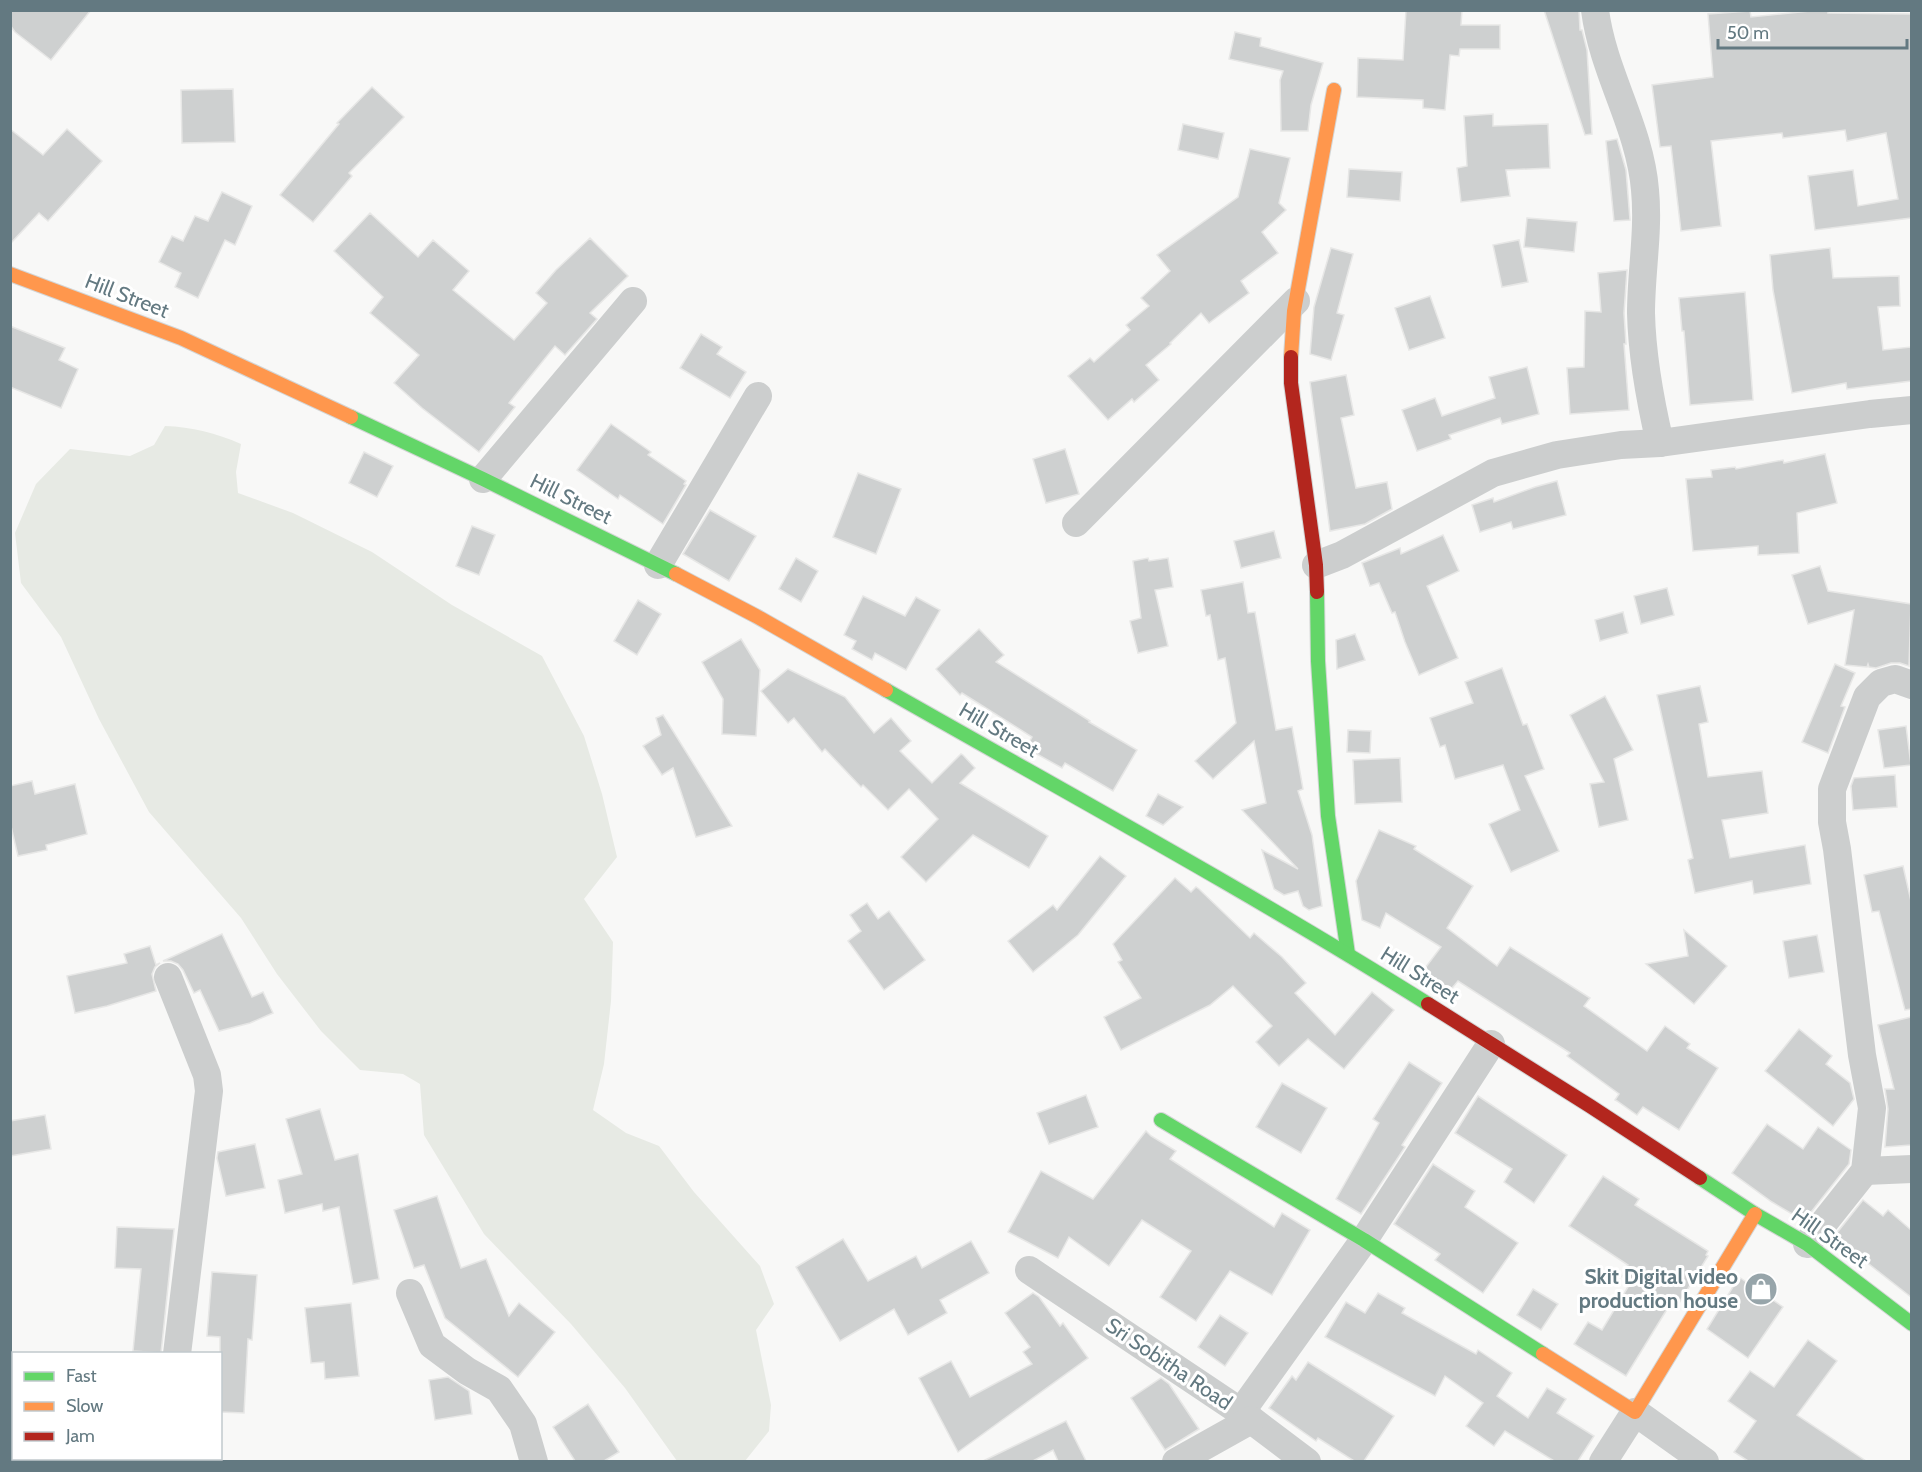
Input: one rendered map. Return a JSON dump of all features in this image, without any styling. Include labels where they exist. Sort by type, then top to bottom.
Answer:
[{"type":"main road","points":[[1334,90],[1291,327],[1290,355],[1291,382],[1316,565],[1318,661],[1328,816],[1348,954]]},
{"type":"main road","name":"Hill Street","points":[[10,274],[181,338],[483,479],[658,565],[767,622],[1348,954],[1590,1106],[1755,1214],[1807,1244],[1911,1324]]},
{"type":"main road","points":[[1161,1120],[1364,1240],[1635,1412],[1755,1214]]},
{"type":"street","points":[[1595,10],[1605,56],[1635,137],[1645,190],[1642,345],[1660,443]]},
{"type":"street","points":[[483,479],[633,301]]},
{"type":"street","points":[[1076,523],[1296,301]]},
{"type":"street","points":[[658,565],[758,396]]},
{"type":"street","points":[[1316,565],[1342,555],[1493,472],[1557,455],[1870,414],[1911,411]]},
{"type":"street","points":[[1807,1244],[1864,1172],[1872,1108],[1862,1055],[1832,822],[1832,789],[1868,698],[1881,683],[1894,679],[1911,685]]},
{"type":"street","points":[[168,977],[207,1075],[209,1091],[177,1352]]},
{"type":"street","points":[[1176,1461],[1246,1416],[1491,1044]]},
{"type":"street","points":[[1864,1172],[1911,1169]]},
{"type":"street","name":"Sri Sobitha Road","points":[[1029,1270],[1246,1416],[1307,1461]]},
{"type":"street","points":[[410,1293],[432,1345],[467,1371],[499,1389],[523,1424],[534,1461]]},
{"type":"street","points":[[1603,1461],[1635,1412],[1705,1461]]},
{"type":"shaded area","points":[[165,426],[204,431],[241,444],[236,472],[238,493],[293,513],[372,552],[452,605],[542,656],[584,736],[602,794],[617,857],[584,899],[613,942],[611,1001],[604,1064],[593,1110],[626,1133],[659,1146],[694,1192],[760,1266],[774,1304],[756,1330],[771,1405],[769,1431],[745,1461],[677,1461],[625,1388],[571,1324],[484,1234],[424,1135],[420,1084],[403,1074],[360,1070],[321,1031],[277,974],[241,918],[149,812],[99,719],[61,637],[21,583],[15,533],[36,484],[70,449],[130,456],[154,445]]},
{"type":"building","points":[[10,10],[91,10],[51,60],[15,32],[10,25]]},
{"type":"building","points":[[1406,10],[1462,10],[1461,25],[1500,25],[1500,49],[1460,49],[1459,56],[1450,55],[1445,110],[1423,108],[1423,100],[1357,97],[1358,58],[1403,60]]},
{"type":"building","points":[[1544,10],[1579,10],[1580,30],[1582,30],[1587,50],[1592,134],[1585,135]]},
{"type":"building","points":[[1828,10],[1828,13],[1911,14],[1911,218],[1815,230],[1808,176],[1853,170],[1858,206],[1898,199],[1886,133],[1847,141],[1845,130],[1783,138],[1782,133],[1711,141],[1721,226],[1681,231],[1671,146],[1660,147],[1652,85],[1713,77],[1708,14],[1750,11],[1751,17]]},
{"type":"building","points":[[1235,32],[1261,38],[1260,46],[1323,63],[1311,105],[1308,131],[1281,131],[1280,80],[1283,71],[1229,59]]},
{"type":"building","points":[[372,87],[404,117],[349,173],[352,176],[313,222],[280,195],[339,124],[337,123]]},
{"type":"building","points":[[233,89],[235,142],[182,143],[181,90]]},
{"type":"building","points":[[1493,114],[1493,126],[1548,124],[1550,168],[1506,170],[1510,196],[1461,202],[1457,168],[1467,166],[1464,116]]},
{"type":"building","points":[[1183,124],[1224,133],[1218,159],[1178,150]]},
{"type":"building","points":[[10,129],[43,155],[67,129],[102,161],[48,221],[39,213],[10,244]]},
{"type":"building","points":[[1617,139],[1626,170],[1630,220],[1614,221],[1606,141]]},
{"type":"building","points":[[1250,149],[1290,158],[1279,203],[1286,210],[1262,232],[1278,253],[1241,281],[1249,293],[1209,323],[1201,313],[1171,344],[1146,365],[1159,380],[1134,402],[1132,399],[1108,420],[1068,376],[1090,358],[1094,362],[1130,330],[1126,325],[1149,306],[1141,298],[1170,271],[1157,255],[1238,197]]},
{"type":"building","points":[[1349,169],[1402,172],[1400,201],[1347,197]]},
{"type":"building","points":[[222,192],[252,206],[235,245],[225,240],[198,298],[175,287],[181,273],[159,262],[172,236],[183,241],[195,216],[208,221]]},
{"type":"building","points":[[370,213],[418,257],[433,240],[469,271],[453,290],[514,340],[547,303],[536,293],[556,270],[590,238],[628,276],[590,313],[597,319],[565,355],[555,346],[509,403],[515,407],[479,452],[394,383],[419,355],[370,313],[383,297],[334,251]]},
{"type":"building","points":[[1527,218],[1577,222],[1574,252],[1524,247]]},
{"type":"building","points":[[1519,240],[1528,282],[1502,287],[1493,245]]},
{"type":"building","points":[[1331,248],[1353,254],[1337,313],[1344,315],[1331,360],[1310,354],[1314,307]]},
{"type":"building","points":[[1830,248],[1833,278],[1899,276],[1900,306],[1878,307],[1883,350],[1911,347],[1911,381],[1847,389],[1846,383],[1792,393],[1773,290],[1770,255]]},
{"type":"building","points":[[1627,270],[1624,313],[1626,344],[1624,344],[1629,410],[1570,414],[1567,368],[1584,367],[1585,311],[1601,312],[1598,273]]},
{"type":"building","points":[[1745,292],[1753,400],[1690,405],[1679,298]]},
{"type":"building","points":[[1430,296],[1445,338],[1409,350],[1395,308]]},
{"type":"building","points":[[10,326],[65,348],[59,360],[78,369],[61,408],[10,387]]},
{"type":"building","points":[[701,334],[722,347],[717,354],[746,372],[730,398],[680,368]]},
{"type":"building","points":[[1527,367],[1539,414],[1502,424],[1500,418],[1449,435],[1451,439],[1417,451],[1402,410],[1435,398],[1442,416],[1495,398],[1489,377]]},
{"type":"building","points":[[1346,375],[1354,415],[1341,418],[1356,488],[1387,482],[1392,509],[1365,524],[1330,531],[1310,382]]},
{"type":"building","points":[[611,424],[651,452],[648,455],[686,481],[684,484],[686,485],[663,524],[620,495],[618,499],[577,470]]},
{"type":"building","points":[[1065,449],[1079,494],[1046,503],[1033,459]]},
{"type":"building","points":[[364,452],[393,466],[377,497],[349,483]]},
{"type":"building","points":[[1825,454],[1837,503],[1797,513],[1799,553],[1758,555],[1758,546],[1693,551],[1686,479],[1712,477],[1711,470],[1735,467],[1736,469],[1783,460],[1784,463]]},
{"type":"building","points":[[858,473],[901,489],[876,554],[833,537]]},
{"type":"building","points":[[1557,481],[1566,515],[1513,529],[1511,522],[1480,532],[1472,505],[1493,498],[1494,502]]},
{"type":"building","points":[[710,510],[756,536],[729,581],[683,554]]},
{"type":"building","points":[[472,526],[495,535],[479,575],[456,566]]},
{"type":"building","points":[[1274,531],[1281,558],[1241,568],[1234,541]]},
{"type":"building","points":[[1443,535],[1459,571],[1427,586],[1458,658],[1419,675],[1395,612],[1392,613],[1379,583],[1370,586],[1362,563],[1400,548],[1401,554]]},
{"type":"building","points":[[796,558],[818,571],[801,602],[779,589]]},
{"type":"building","points":[[1148,558],[1149,561],[1168,558],[1173,587],[1155,590],[1168,646],[1138,653],[1130,621],[1141,618],[1133,561]]},
{"type":"building","points":[[1820,566],[1828,591],[1911,604],[1909,666],[1900,663],[1891,663],[1876,668],[1869,667],[1868,664],[1867,667],[1845,665],[1854,610],[1808,624],[1792,575]]},
{"type":"building","points":[[1243,582],[1248,613],[1255,612],[1276,730],[1292,727],[1303,789],[1298,791],[1312,835],[1322,906],[1309,910],[1303,906],[1298,891],[1284,895],[1274,889],[1262,850],[1298,869],[1242,810],[1266,803],[1254,741],[1213,779],[1195,761],[1236,723],[1225,658],[1218,660],[1210,615],[1206,616],[1201,590]]},
{"type":"building","points":[[1667,588],[1674,615],[1641,624],[1634,596]]},
{"type":"building","points":[[863,596],[905,616],[916,597],[940,610],[906,670],[875,653],[872,660],[852,649],[856,641],[844,635]]},
{"type":"building","points":[[638,600],[661,614],[637,655],[614,641]]},
{"type":"building","points":[[1623,612],[1628,633],[1600,641],[1595,620]]},
{"type":"building","points":[[979,629],[1004,655],[996,662],[1137,750],[1113,791],[1065,763],[1062,768],[1026,748],[1032,737],[962,693],[960,695],[936,669]]},
{"type":"building","points":[[1355,634],[1365,660],[1337,669],[1336,640]]},
{"type":"building","points":[[741,639],[760,670],[756,736],[722,734],[723,699],[702,662]]},
{"type":"building","points":[[1835,664],[1855,673],[1841,706],[1845,707],[1828,753],[1802,742]]},
{"type":"building","points":[[1502,668],[1523,725],[1527,724],[1544,769],[1525,776],[1559,851],[1511,872],[1489,824],[1520,810],[1503,765],[1455,779],[1445,745],[1440,747],[1430,718],[1473,703],[1465,682]]},
{"type":"building","points":[[788,669],[845,697],[874,733],[891,718],[911,741],[900,751],[932,783],[961,754],[963,755],[975,768],[960,783],[1048,836],[1029,868],[973,835],[926,882],[901,857],[938,819],[909,789],[888,810],[863,785],[861,787],[825,749],[822,752],[794,718],[788,723],[761,691]]},
{"type":"building","points":[[1700,686],[1708,722],[1699,724],[1708,777],[1762,771],[1768,813],[1722,820],[1730,858],[1805,845],[1811,884],[1754,894],[1752,881],[1695,893],[1688,860],[1693,858],[1657,695]]},
{"type":"building","points":[[1605,696],[1633,750],[1614,759],[1628,820],[1599,827],[1590,784],[1604,782],[1570,715]]},
{"type":"building","points":[[663,715],[732,826],[696,837],[673,768],[662,775],[643,746],[661,735],[656,718]]},
{"type":"building","points":[[1906,726],[1911,765],[1884,768],[1878,730]]},
{"type":"building","points":[[1348,730],[1371,731],[1370,753],[1347,752]]},
{"type":"building","points":[[1400,758],[1402,802],[1355,804],[1353,760]]},
{"type":"building","points":[[1895,775],[1897,807],[1853,810],[1851,786],[1854,778]]},
{"type":"building","points":[[32,781],[35,794],[75,784],[87,834],[46,845],[47,850],[18,856],[10,822],[10,786]]},
{"type":"building","points":[[1158,794],[1183,807],[1163,825],[1146,816]]},
{"type":"building","points":[[1379,830],[1416,846],[1414,849],[1473,886],[1447,928],[1497,966],[1510,947],[1590,998],[1584,1006],[1647,1051],[1665,1026],[1690,1044],[1687,1048],[1718,1068],[1679,1130],[1643,1107],[1637,1115],[1615,1100],[1619,1094],[1567,1056],[1570,1053],[1458,981],[1447,994],[1419,976],[1441,947],[1386,913],[1380,928],[1362,920],[1356,881]]},
{"type":"building","points":[[1100,856],[1126,876],[1078,935],[1033,972],[1008,941],[1053,905],[1057,910]]},
{"type":"building","points":[[1903,866],[1911,901],[1911,1009],[1905,1010],[1879,911],[1872,912],[1864,875]]},
{"type":"building","points":[[1175,878],[1191,892],[1196,887],[1199,889],[1250,938],[1254,933],[1282,957],[1306,983],[1295,993],[1335,1035],[1372,992],[1394,1010],[1344,1069],[1308,1039],[1279,1066],[1256,1042],[1272,1026],[1233,986],[1210,1005],[1121,1050],[1104,1017],[1141,998],[1118,962],[1122,960],[1113,944]]},
{"type":"building","points":[[867,903],[878,919],[889,911],[925,960],[884,990],[848,941],[861,931],[850,915]]},
{"type":"building","points":[[1684,930],[1727,966],[1694,1004],[1646,964],[1688,956]]},
{"type":"building","points":[[222,934],[252,997],[263,992],[273,1013],[250,1023],[219,1031],[200,990],[194,993],[178,964],[163,961]]},
{"type":"building","points":[[1817,935],[1824,972],[1789,978],[1783,941]]},
{"type":"building","points":[[150,946],[156,965],[160,963],[152,974],[156,991],[75,1013],[67,976],[127,963],[124,954]]},
{"type":"building","points":[[1911,1017],[1911,1145],[1885,1147],[1888,1109],[1885,1089],[1894,1089],[1878,1025]]},
{"type":"building","points":[[1799,1029],[1832,1056],[1826,1064],[1850,1083],[1854,1099],[1833,1126],[1765,1071]]},
{"type":"building","points":[[1409,1062],[1442,1083],[1402,1145],[1405,1147],[1361,1214],[1336,1199],[1379,1123],[1373,1119]]},
{"type":"building","points":[[1282,1083],[1327,1108],[1301,1153],[1256,1127]]},
{"type":"building","points":[[1086,1095],[1098,1127],[1049,1144],[1037,1113]]},
{"type":"building","points":[[1478,1096],[1567,1155],[1534,1203],[1504,1182],[1512,1169],[1455,1133]]},
{"type":"building","points":[[320,1109],[335,1160],[358,1154],[379,1279],[353,1284],[339,1207],[323,1211],[322,1204],[285,1213],[278,1180],[302,1174],[286,1119]]},
{"type":"building","points":[[45,1115],[51,1149],[10,1156],[10,1121]]},
{"type":"building","points":[[1767,1124],[1803,1149],[1818,1127],[1851,1150],[1849,1164],[1804,1221],[1772,1202],[1732,1173]]},
{"type":"building","points":[[1146,1131],[1176,1151],[1170,1159],[1274,1227],[1282,1213],[1310,1230],[1272,1295],[1230,1271],[1196,1321],[1160,1297],[1191,1251],[1142,1220],[1109,1266],[1069,1237],[1058,1258],[1008,1232],[1041,1171],[1093,1199]]},
{"type":"building","points":[[255,1144],[265,1188],[226,1196],[217,1158],[218,1152]]},
{"type":"building","points":[[1433,1164],[1475,1191],[1465,1207],[1518,1243],[1483,1293],[1435,1260],[1440,1254],[1394,1224]]},
{"type":"building","points":[[1603,1176],[1639,1199],[1635,1205],[1708,1251],[1706,1255],[1708,1256],[1676,1308],[1669,1306],[1626,1376],[1574,1344],[1588,1322],[1602,1330],[1631,1282],[1621,1276],[1628,1265],[1569,1226]]},
{"type":"building","points":[[437,1196],[461,1268],[486,1259],[509,1316],[519,1303],[555,1332],[518,1377],[445,1318],[424,1265],[414,1268],[394,1210]]},
{"type":"building","points":[[1863,1200],[1883,1216],[1888,1210],[1911,1230],[1911,1297],[1851,1250],[1849,1253],[1832,1239]]},
{"type":"building","points":[[117,1227],[174,1229],[161,1352],[133,1351],[141,1269],[115,1268]]},
{"type":"building","points":[[843,1239],[868,1281],[916,1256],[922,1268],[971,1241],[989,1273],[940,1300],[947,1313],[908,1335],[894,1309],[840,1341],[796,1267]]},
{"type":"building","points":[[212,1272],[257,1275],[252,1340],[248,1339],[244,1413],[222,1412],[220,1337],[207,1336]]},
{"type":"building","points":[[1739,1277],[1783,1307],[1748,1358],[1707,1329]]},
{"type":"building","points":[[1533,1289],[1558,1304],[1541,1330],[1517,1315]]},
{"type":"building","points":[[1033,1293],[1039,1297],[1060,1326],[1063,1323],[1088,1358],[958,1452],[919,1378],[951,1361],[970,1397],[1032,1364],[1023,1352],[1030,1347],[1005,1313]]},
{"type":"building","points":[[1378,1293],[1405,1308],[1402,1313],[1476,1354],[1478,1350],[1512,1373],[1497,1396],[1528,1418],[1547,1388],[1566,1399],[1557,1413],[1594,1436],[1578,1461],[1554,1461],[1505,1431],[1494,1446],[1466,1426],[1483,1403],[1445,1376],[1435,1396],[1325,1337],[1346,1302],[1365,1313]]},
{"type":"building","points":[[351,1303],[359,1376],[325,1379],[324,1362],[311,1363],[305,1308]]},
{"type":"building","points":[[1220,1315],[1248,1333],[1225,1366],[1198,1347]]},
{"type":"building","points":[[1808,1340],[1837,1361],[1797,1415],[1866,1461],[1748,1461],[1734,1452],[1756,1421],[1728,1401],[1750,1371],[1774,1387]]},
{"type":"building","points":[[1308,1362],[1394,1416],[1364,1461],[1354,1461],[1318,1438],[1316,1441],[1269,1408],[1292,1376],[1296,1380]]},
{"type":"building","points":[[448,1377],[469,1391],[472,1414],[435,1420],[429,1380]]},
{"type":"building","points":[[1161,1378],[1169,1384],[1199,1429],[1165,1450],[1131,1398]]},
{"type":"building","points":[[588,1404],[619,1452],[604,1461],[575,1461],[553,1427]]},
{"type":"building","points":[[1066,1421],[1086,1461],[1058,1461],[1053,1450],[1033,1461],[983,1461]]},
{"type":"traffic: fast","points":[[351,417],[676,574]]},
{"type":"traffic: fast","points":[[1317,592],[1318,661],[1328,816],[1348,954]]},
{"type":"traffic: fast","points":[[886,690],[1226,883],[1428,1004]]},
{"type":"traffic: fast","points":[[1161,1120],[1364,1240],[1543,1354]]},
{"type":"traffic: fast","points":[[1700,1178],[1807,1244],[1912,1324]]},
{"type":"traffic: slow","points":[[1291,357],[1294,311],[1334,90]]},
{"type":"traffic: slow","points":[[10,274],[181,338],[351,417]]},
{"type":"traffic: slow","points":[[676,574],[756,616],[886,690]]},
{"type":"traffic: slow","points":[[1543,1354],[1635,1412],[1755,1214]]},
{"type":"traffic: jam","points":[[1291,357],[1291,383],[1316,565],[1317,592]]},
{"type":"traffic: jam","points":[[1428,1004],[1700,1178]]},
{"type":"place","name":"Skit Digital video production house","points":[[1761,1289]]}]
